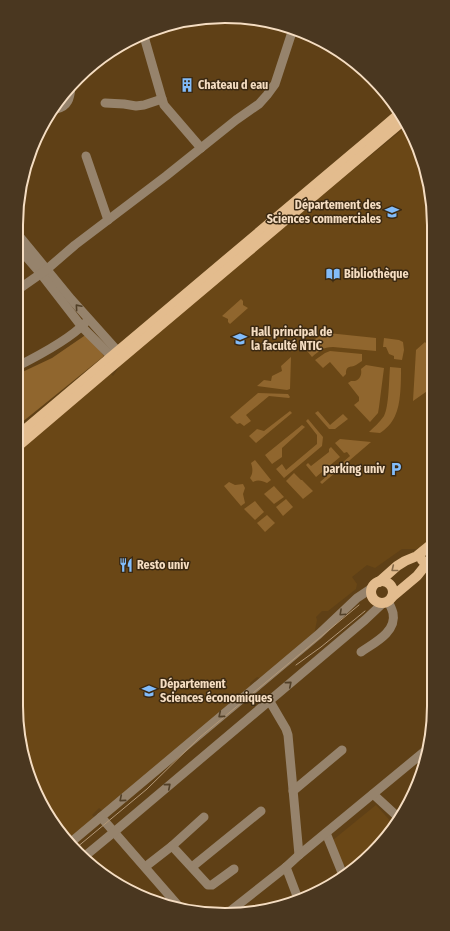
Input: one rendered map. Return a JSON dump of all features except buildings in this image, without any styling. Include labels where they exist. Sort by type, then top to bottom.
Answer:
[{"type":"main road","points":[[23,442],[117,357],[395,117]]},
{"type":"main road","points":[[23,431],[117,357],[400,124]]},
{"type":"main road","points":[[427,548],[417,556],[396,566],[375,585],[371,594],[374,600],[379,603],[387,601],[427,570]]},
{"type":"main road","points":[[417,556],[427,564]]},
{"type":"main road","points":[[375,585],[383,581],[389,584],[393,590],[387,601]]},
{"type":"street","points":[[23,286],[44,272],[75,245],[166,176],[236,120],[259,104],[275,84],[292,34]]},
{"type":"street","points":[[145,40],[164,105],[201,148]]},
{"type":"street","points":[[61,108],[68,103],[70,96]]},
{"type":"street","points":[[105,103],[136,106],[162,100]]},
{"type":"street","points":[[86,156],[108,220]]},
{"type":"street","points":[[23,242],[82,327],[117,357]]},
{"type":"street","points":[[23,252],[88,319],[117,357]]},
{"type":"street","points":[[23,363],[72,335],[82,327],[88,319]]},
{"type":"street","points":[[74,840],[319,634],[357,598],[375,585]]},
{"type":"street","points":[[87,854],[387,601],[393,613],[390,630],[361,652]]},
{"type":"street","points":[[269,700],[288,735],[299,855]]},
{"type":"street","points":[[293,791],[342,750]]},
{"type":"street","points":[[234,908],[286,867],[373,794],[420,757]]},
{"type":"street","points":[[373,794],[395,814]]},
{"type":"street","points":[[192,867],[261,811]]},
{"type":"street","points":[[101,817],[175,901]]},
{"type":"street","points":[[145,867],[204,818]]},
{"type":"street","points":[[326,833],[341,871]]},
{"type":"street","points":[[172,846],[208,885],[212,885],[234,869]]},
{"type":"street","points":[[286,867],[297,895]]},
{"type":"shaded area","points":[[403,129],[412,148],[420,173],[427,212],[427,542],[420,548],[402,549],[375,568],[367,565],[352,577],[357,584],[356,589],[328,611],[322,611],[316,617],[317,620],[314,635],[263,679],[257,677],[250,683],[251,690],[103,811],[99,808],[92,815],[95,818],[73,839],[50,807],[38,783],[30,758],[23,719],[23,447],[108,372],[113,376],[130,351]]},
{"type":"shaded area","points":[[241,299],[243,301],[243,305],[248,308],[230,324],[228,319],[222,316]]},
{"type":"shaded area","points":[[328,333],[376,338],[376,351],[330,347],[321,350],[312,357],[303,346]]},
{"type":"shaded area","points":[[87,334],[104,356],[23,421],[23,372],[52,358]]},
{"type":"shaded area","points":[[384,338],[403,342],[404,350],[402,360],[394,359],[394,356],[389,354],[386,347],[383,347]]},
{"type":"shaded area","points":[[425,342],[427,345],[427,391],[413,401],[416,350]]},
{"type":"shaded area","points":[[330,351],[362,354],[362,361],[349,367],[343,377],[330,362],[323,368],[315,360]]},
{"type":"shaded area","points":[[291,357],[290,389],[287,390],[257,386],[264,380],[271,381],[272,376],[282,371],[281,366]]},
{"type":"shaded area","points":[[366,365],[384,368],[378,413],[370,422],[354,405],[359,401],[359,397],[348,383],[358,379],[361,375],[361,369]]},
{"type":"shaded area","points":[[390,367],[401,368],[400,393],[397,411],[389,426],[380,433],[369,432],[381,420],[386,412]]},
{"type":"shaded area","points":[[258,393],[288,394],[290,397],[269,396],[246,415],[251,421],[244,426],[240,423],[237,424],[230,417]]},
{"type":"shaded area","points":[[290,411],[292,413],[256,443],[249,436],[257,429],[264,431]]},
{"type":"shaded area","points":[[318,411],[330,425],[343,414],[348,419],[335,429],[329,429],[315,413]]},
{"type":"shaded area","points":[[308,419],[323,437],[322,446],[284,478],[276,469],[282,464],[286,470],[317,444],[317,435],[306,421]]},
{"type":"shaded area","points":[[302,425],[305,427],[282,448],[282,457],[272,464],[265,455]]},
{"type":"shaded area","points":[[340,439],[371,442],[322,484],[320,482],[350,456],[347,452],[344,453],[335,443]]},
{"type":"shaded area","points":[[331,447],[340,457],[316,477],[306,465],[308,463],[311,466],[329,452]]},
{"type":"shaded area","points":[[255,460],[271,480],[267,483],[258,480],[253,482],[250,478],[252,474],[251,463]]},
{"type":"shaded area","points":[[294,473],[313,491],[303,499],[286,481]]},
{"type":"shaded area","points":[[229,482],[235,485],[243,484],[245,488],[243,494],[245,503],[241,506],[224,486]]},
{"type":"shaded area","points":[[274,486],[284,497],[274,504],[264,494]]},
{"type":"shaded area","points":[[286,499],[293,507],[283,516],[276,507]]},
{"type":"shaded area","points":[[255,501],[264,512],[255,520],[244,509]]},
{"type":"shaded area","points":[[267,515],[275,523],[265,532],[257,523]]},
{"type":"shaded area","points":[[376,805],[391,821],[368,849],[346,867],[340,860],[333,840]]},
{"type":"tram line","points":[[79,846],[147,789],[200,737],[359,605]]},
{"type":"tram line","points":[[296,665],[321,647],[365,611]]},
{"type":"place","name":"Chateau d eau","points":[[187,85]]},
{"type":"place","name":"Département des Sciences commerciales","points":[[392,212]]},
{"type":"place","name":"Bibliothèque","points":[[333,274]]},
{"type":"place","name":"Hall principal de la faculté NTIC","points":[[240,339]]},
{"type":"place","name":"parking univ","points":[[396,469]]},
{"type":"place","name":"Resto univ","points":[[126,565]]},
{"type":"place","name":"Département Sciences économiques","points":[[149,691]]}]
